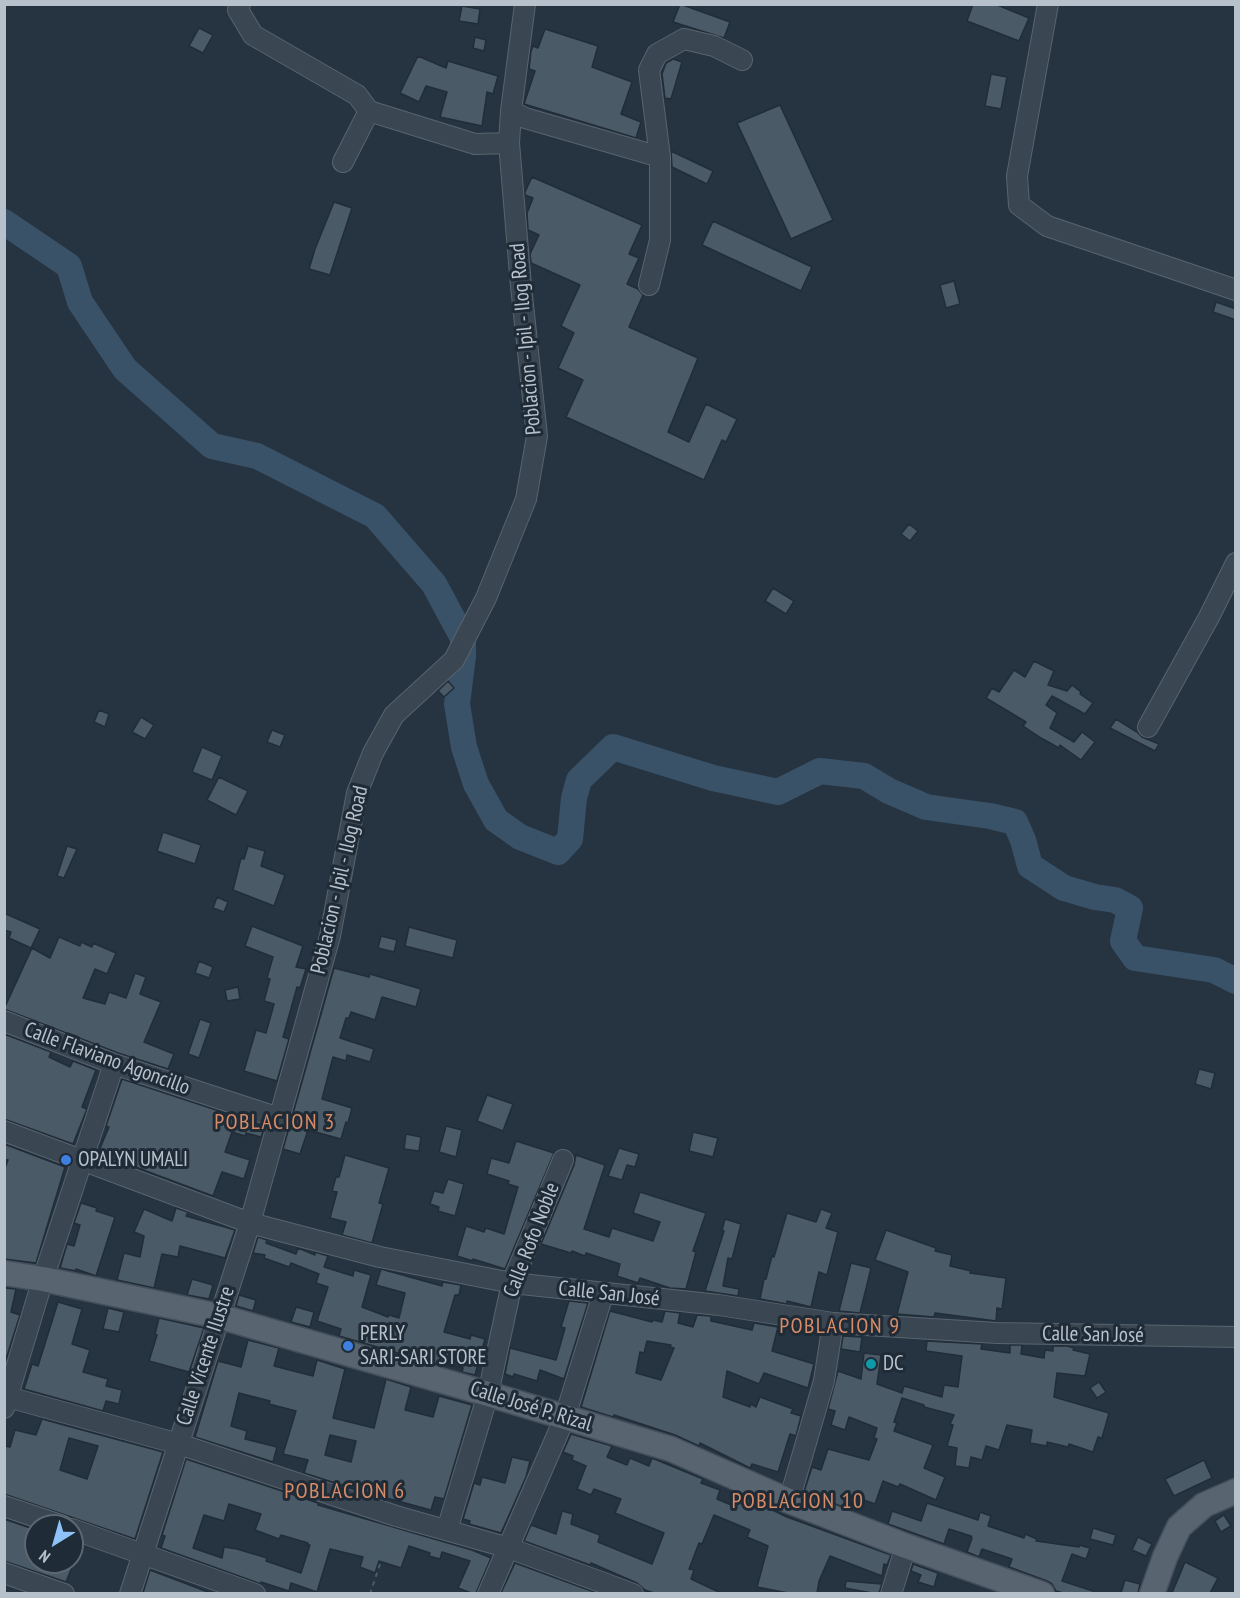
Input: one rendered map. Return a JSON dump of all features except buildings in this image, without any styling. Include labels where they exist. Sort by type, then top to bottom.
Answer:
[{"type":"main road","name":"Calle José P. Rizal","points":[[4,1273],[43,1279],[218,1316],[672,1449],[789,1501],[906,1546],[1042,1593]]},
{"type":"main road","points":[[1152,1593],[1179,1527],[1204,1505],[1236,1491]]},
{"type":"street","points":[[240,4],[238,10],[253,35],[357,95],[369,111],[476,144],[509,143]]},
{"type":"street","name":"Poblacion - Ipil - Ilog Road","points":[[279,1118],[330,936],[357,793],[373,753],[394,715],[454,660],[486,598],[526,500],[537,436],[520,286],[509,143],[525,4]]},
{"type":"street","points":[[1048,4],[1017,176],[1018,205],[1047,226],[1236,290]]},
{"type":"street","points":[[649,285],[660,240],[660,157],[649,70],[657,54],[684,39],[714,46],[742,60]]},
{"type":"street","points":[[343,162],[369,111]]},
{"type":"street","points":[[511,111],[525,118],[660,157]]},
{"type":"street","points":[[1148,727],[1236,563]]},
{"type":"street","name":"Calle Flaviano Agoncillo","points":[[4,1021],[114,1064],[279,1118]]},
{"type":"street","points":[[114,1064],[43,1279],[6,1400],[179,1444],[396,1516],[509,1548],[633,1593]]},
{"type":"street","name":"Calle Vicente Ilustre","points":[[130,1593],[218,1316],[250,1224],[279,1118]]},
{"type":"street","name":"Calle San José","points":[[4,1131],[250,1224],[380,1257],[512,1283],[719,1305],[833,1323],[997,1333],[1236,1337]]},
{"type":"street","name":"Calle Rofo Noble","points":[[447,1530],[488,1394],[512,1283],[563,1160]]},
{"type":"street","points":[[488,1593],[565,1417],[603,1294]]},
{"type":"street","points":[[789,1501],[824,1381],[833,1323]]},
{"type":"street","points":[[4,1506],[28,1514]]},
{"type":"street","points":[[84,1533],[255,1593]]},
{"type":"street","points":[[891,1593],[906,1546]]},
{"type":"street","points":[[4,1573],[64,1593]]},
{"type":"path","points":[[370,1593],[396,1516]]},
{"type":"waterway","points":[[4,222],[69,266],[80,302],[125,369],[212,446],[257,456],[375,516],[434,584],[463,638],[457,704],[464,747],[476,784],[496,820],[520,837],[558,852],[570,839],[574,798],[579,780],[613,747],[713,778],[778,792],[820,771],[864,776],[889,791],[926,807],[1015,822],[1030,866],[1064,888],[1115,900],[1130,908],[1123,941],[1135,958],[1214,970],[1236,981]]},
{"type":"place","name":"OPALYN UMALI","points":[[66,1160]]},
{"type":"place","name":"PERLY SARI-SARI STORE","points":[[348,1346]]},
{"type":"place","name":"DC","points":[[871,1364]]},
{"type":"district","name":"POBLACION 3","points":[[275,1123]]},
{"type":"district","name":"POBLACION 9","points":[[840,1327]]},
{"type":"district","name":"POBLACION 6","points":[[345,1492]]},
{"type":"district","name":"POBLACION 10","points":[[798,1502]]}]
